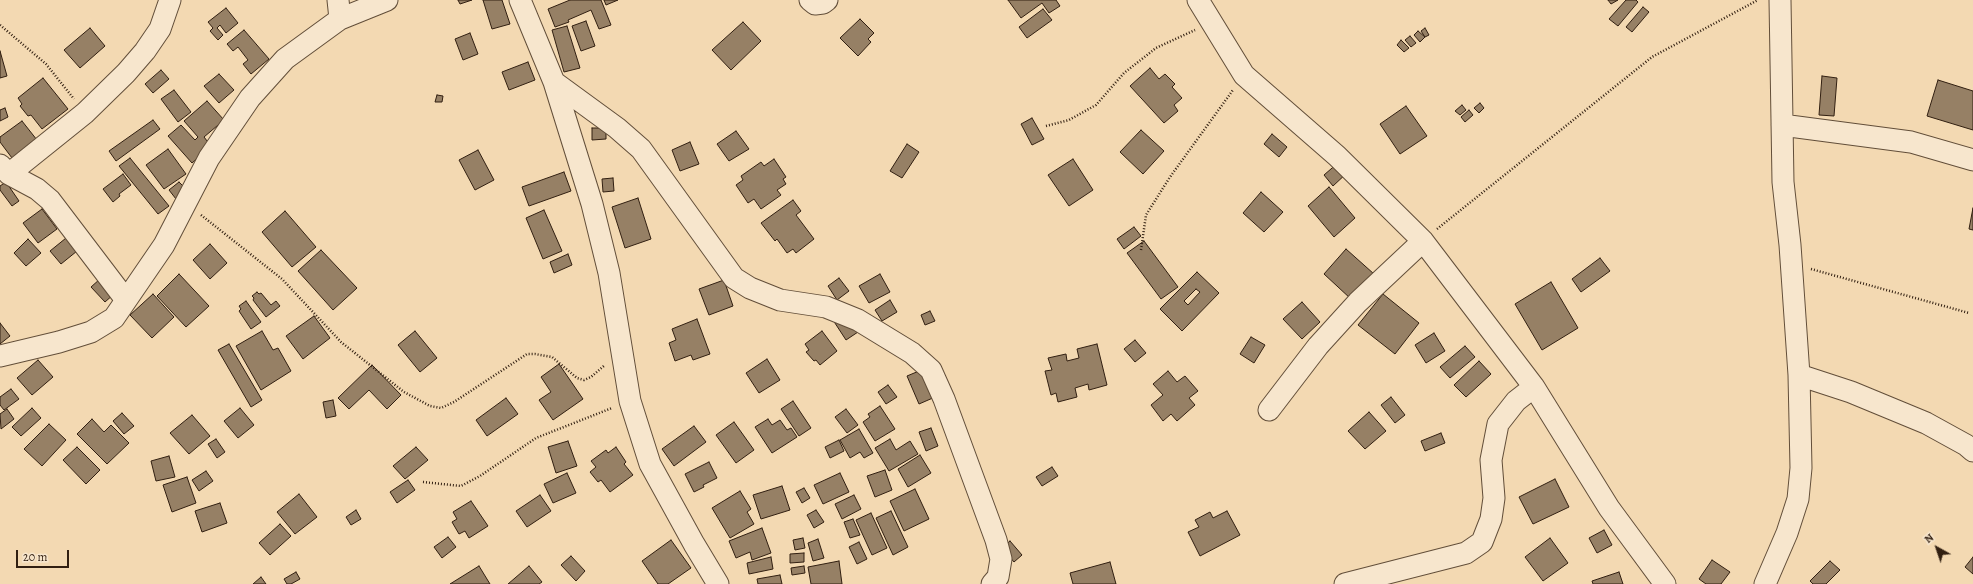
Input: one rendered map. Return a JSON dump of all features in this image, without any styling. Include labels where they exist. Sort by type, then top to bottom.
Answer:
[{"type":"street","points":[[126,300],[50,200],[37,189],[4,169],[85,113],[126,73],[145,51],[160,29],[170,0]]},
{"type":"street","points":[[0,356],[60,342],[91,332],[114,318],[164,245],[209,158],[250,98],[285,58],[339,10],[386,0]]},
{"type":"street","points":[[520,0],[554,82],[592,204],[609,272],[630,401],[650,464],[718,584]]},
{"type":"street","points":[[810,0],[815,4],[823,3],[827,0]]},
{"type":"street","points":[[1198,0],[1210,23],[1244,75],[1337,156],[1423,240],[1534,387],[1609,508],[1665,584]]},
{"type":"street","points":[[1764,584],[1786,533],[1798,499],[1801,468],[1799,375],[1783,182],[1780,0]]},
{"type":"street","points":[[554,82],[623,132],[641,149],[734,278],[750,288],[780,300],[826,307],[858,320],[912,353],[931,370],[944,399],[996,540],[1000,559],[998,577],[992,584]]},
{"type":"street","points":[[1782,125],[1911,142],[1973,160]]},
{"type":"street","points":[[1269,410],[1318,346],[1358,302],[1423,240]]},
{"type":"street","points":[[1799,375],[1851,392],[1926,423],[1966,445],[1973,451]]},
{"type":"street","points":[[1345,584],[1466,553],[1482,542],[1491,519],[1494,498],[1491,460],[1498,424],[1516,401],[1534,387]]},
{"type":"path","points":[[1423,240],[1652,57],[1758,0]]},
{"type":"path","points":[[1046,126],[1069,120],[1096,105],[1124,73],[1156,48],[1210,23]]},
{"type":"path","points":[[0,25],[46,64],[85,113]]},
{"type":"path","points":[[1141,250],[1146,215],[1170,177],[1244,75]]},
{"type":"path","points":[[185,202],[282,279],[341,342],[404,392],[430,406],[441,408],[454,402],[528,354],[552,357],[577,378],[584,380],[591,377],[622,352]]},
{"type":"path","points":[[1791,264],[1969,312]]},
{"type":"path","points":[[423,482],[461,486],[480,476],[536,438],[630,401]]},
{"type":"building","points":[[458,0],[472,0],[460,4]]},
{"type":"building","points":[[483,0],[502,0],[510,24],[492,29]]},
{"type":"building","points":[[570,0],[601,0],[611,25],[599,29],[591,10],[568,20],[569,22],[555,27],[548,9]]},
{"type":"building","points":[[604,0],[618,0],[606,5]]},
{"type":"building","points":[[1008,0],[1056,0],[1060,6],[1049,13],[1042,3],[1021,18]]},
{"type":"building","points":[[1608,0],[1618,0],[1611,4]]},
{"type":"building","points":[[1626,0],[1636,0],[1638,2],[1618,26],[1609,19]]},
{"type":"building","points":[[1643,7],[1649,12],[1632,32],[1626,27]]},
{"type":"building","points":[[226,8],[238,23],[226,33],[220,25],[217,28],[223,35],[218,40],[210,31],[213,28],[208,22]]},
{"type":"building","points":[[1043,9],[1052,20],[1027,38],[1019,27]]},
{"type":"building","points":[[860,19],[874,33],[868,39],[871,42],[858,56],[840,38]]},
{"type":"building","points":[[586,21],[595,46],[581,51],[572,26]]},
{"type":"building","points":[[743,22],[761,41],[731,70],[712,50]]},
{"type":"building","points":[[567,26],[580,68],[564,72],[552,30]]},
{"type":"building","points":[[90,28],[105,46],[80,68],[64,50]]},
{"type":"building","points":[[1425,28],[1429,35],[1425,37],[1421,31]]},
{"type":"building","points":[[244,30],[269,59],[251,74],[243,64],[248,60],[238,47],[233,51],[227,44]]},
{"type":"building","points":[[1418,31],[1425,37],[1420,42],[1414,35]]},
{"type":"building","points":[[470,33],[478,54],[463,60],[455,39]]},
{"type":"building","points":[[1410,36],[1416,43],[1411,47],[1405,40]]},
{"type":"building","points":[[1401,40],[1409,48],[1404,52],[1397,45]]},
{"type":"building","points":[[0,51],[7,76],[0,78]]},
{"type":"building","points":[[528,62],[535,80],[509,90],[502,72]]},
{"type":"building","points":[[1150,68],[1159,79],[1165,74],[1175,84],[1172,87],[1182,98],[1174,105],[1178,111],[1164,123],[1130,86]]},
{"type":"building","points":[[161,70],[169,79],[153,93],[145,84]]},
{"type":"building","points":[[219,74],[234,90],[219,103],[204,86]]},
{"type":"building","points":[[1822,76],[1837,78],[1834,116],[1819,115]]},
{"type":"building","points":[[43,78],[68,109],[42,129],[31,115],[28,116],[20,106],[22,104],[18,98]]},
{"type":"building","points":[[1938,80],[1973,91],[1973,130],[1927,116]]},
{"type":"building","points":[[174,90],[191,112],[178,122],[161,99]]},
{"type":"building","points":[[437,95],[443,96],[442,102],[435,102]]},
{"type":"building","points":[[207,101],[224,120],[204,137],[211,146],[192,163],[168,136],[181,125],[195,140],[198,137],[184,121]]},
{"type":"building","points":[[1480,103],[1484,108],[1479,113],[1474,108]]},
{"type":"building","points":[[1462,105],[1466,110],[1460,115],[1455,111]]},
{"type":"building","points":[[1406,106],[1427,136],[1400,154],[1380,124]]},
{"type":"building","points":[[5,108],[8,117],[0,121],[0,110]]},
{"type":"building","points":[[1469,110],[1473,115],[1465,122],[1461,117]]},
{"type":"building","points":[[1032,118],[1044,139],[1032,145],[1021,124]]},
{"type":"building","points":[[153,120],[160,129],[116,161],[109,151]]},
{"type":"building","points":[[22,121],[37,140],[12,158],[0,142],[0,137]]},
{"type":"building","points":[[592,128],[606,128],[606,139],[592,140]]},
{"type":"building","points":[[1141,130],[1164,151],[1143,174],[1120,152]]},
{"type":"building","points":[[736,131],[749,149],[729,161],[717,144]]},
{"type":"building","points":[[1272,134],[1287,147],[1279,157],[1264,144]]},
{"type":"building","points":[[690,142],[699,164],[680,171],[672,150]]},
{"type":"building","points":[[907,144],[919,152],[902,178],[890,171]]},
{"type":"building","points":[[168,149],[186,174],[164,189],[146,165]]},
{"type":"building","points":[[478,150],[494,180],[475,190],[459,160]]},
{"type":"building","points":[[130,158],[169,206],[158,214],[119,166]]},
{"type":"building","points":[[774,159],[786,177],[783,179],[786,184],[777,190],[781,195],[761,209],[754,199],[748,203],[736,185],[743,180],[741,176],[761,162],[764,166]]},
{"type":"building","points":[[1073,159],[1093,190],[1069,206],[1048,175]]},
{"type":"building","points":[[1339,162],[1348,172],[1333,186],[1324,175]]},
{"type":"building","points":[[564,172],[571,191],[529,206],[522,187]]},
{"type":"building","points":[[123,174],[131,185],[119,194],[120,196],[113,202],[103,189]]},
{"type":"building","points":[[613,178],[614,191],[603,192],[602,179]]},
{"type":"building","points":[[6,182],[19,201],[12,206],[0,190],[0,186]]},
{"type":"building","points":[[179,182],[187,190],[176,199],[169,190]]},
{"type":"building","points":[[1329,187],[1355,218],[1334,237],[1308,206]]},
{"type":"building","points":[[1261,192],[1283,212],[1264,232],[1243,213]]},
{"type":"building","points":[[638,198],[651,239],[625,248],[612,207]]},
{"type":"building","points":[[793,200],[801,211],[796,215],[814,239],[796,253],[793,249],[787,253],[777,239],[775,241],[761,223]]},
{"type":"building","points":[[1973,208],[1973,230],[1969,229]]},
{"type":"building","points":[[42,209],[57,229],[38,243],[23,223]]},
{"type":"building","points":[[544,210],[562,251],[543,259],[526,218]]},
{"type":"building","points":[[285,211],[316,247],[292,267],[262,232]]},
{"type":"building","points":[[1134,227],[1141,236],[1124,249],[1117,239]]},
{"type":"building","points":[[71,234],[82,247],[61,264],[50,251]]},
{"type":"building","points":[[28,239],[41,253],[26,266],[14,253]]},
{"type":"building","points":[[1144,241],[1178,287],[1161,299],[1127,253]]},
{"type":"building","points":[[210,244],[227,263],[210,279],[193,260]]},
{"type":"building","points":[[1346,249],[1374,274],[1351,299],[1324,274]]},
{"type":"building","points":[[321,250],[357,288],[333,310],[298,271]]},
{"type":"building","points":[[568,254],[572,265],[554,273],[550,262]]},
{"type":"building","points":[[1600,258],[1610,271],[1581,292],[1572,279]]},
{"type":"building","points":[[1197,272],[1219,293],[1182,331],[1160,309]],"holes":[[[1196,289],[1200,292],[1188,305],[1184,301]]]},
{"type":"building","points":[[179,274],[209,306],[186,327],[157,296]]},
{"type":"building","points":[[880,274],[890,292],[869,303],[859,286]]},
{"type":"building","points":[[839,278],[849,291],[837,300],[828,286]]},
{"type":"building","points":[[100,279],[114,294],[105,302],[91,287]]},
{"type":"building","points":[[724,280],[733,306],[709,315],[699,289]]},
{"type":"building","points":[[1551,282],[1578,328],[1542,350],[1515,304]]},
{"type":"building","points":[[257,292],[259,294],[261,293],[271,305],[276,301],[280,306],[266,317],[253,300],[254,298],[252,296]]},
{"type":"building","points":[[153,294],[174,317],[152,338],[130,315]]},
{"type":"building","points":[[1383,294],[1419,323],[1395,354],[1358,325]]},
{"type":"building","points":[[890,300],[897,312],[882,321],[875,310]]},
{"type":"building","points":[[246,301],[261,322],[251,329],[239,311],[241,309],[239,306]]},
{"type":"building","points":[[1302,302],[1320,322],[1302,339],[1283,319]]},
{"type":"building","points":[[930,311],[935,321],[925,325],[921,315]]},
{"type":"building","points":[[314,316],[330,338],[303,359],[286,336]]},
{"type":"building","points":[[831,317],[858,332],[846,340]]},
{"type":"building","points":[[697,319],[710,354],[693,360],[691,355],[675,361],[669,343],[676,340],[672,329]]},
{"type":"building","points":[[0,323],[10,336],[0,344]]},
{"type":"building","points":[[262,331],[273,350],[278,348],[291,371],[261,390],[236,346]]},
{"type":"building","points":[[415,331],[437,358],[420,372],[398,345]]},
{"type":"building","points":[[822,331],[837,351],[820,365],[806,352],[809,350],[805,344]]},
{"type":"building","points":[[1434,333],[1445,351],[1426,363],[1415,345]]},
{"type":"building","points":[[1251,337],[1265,345],[1254,363],[1240,354]]},
{"type":"building","points":[[1135,340],[1146,353],[1135,362],[1124,349]]},
{"type":"building","points":[[229,344],[262,400],[251,407],[218,350]]},
{"type":"building","points":[[1097,344],[1107,385],[1089,390],[1088,384],[1075,388],[1077,397],[1058,402],[1056,393],[1051,395],[1045,371],[1052,370],[1048,358],[1066,354],[1067,361],[1079,358],[1077,349]]},
{"type":"building","points":[[1465,346],[1475,357],[1450,378],[1440,367]]},
{"type":"building","points":[[767,359],[780,380],[759,393],[746,373]]},
{"type":"building","points":[[38,360],[53,377],[32,395],[17,378]]},
{"type":"building","points":[[1479,361],[1491,374],[1466,397],[1454,385]]},
{"type":"building","points":[[559,364],[583,399],[553,420],[539,400],[551,392],[541,377]]},
{"type":"building","points":[[372,365],[401,395],[387,409],[369,390],[349,409],[338,398]]},
{"type":"building","points":[[931,366],[942,394],[919,404],[907,376]]},
{"type":"building","points":[[1168,371],[1177,382],[1185,376],[1198,391],[1189,398],[1195,405],[1177,421],[1171,414],[1163,421],[1151,405],[1163,395],[1153,384]]},
{"type":"building","points":[[888,385],[897,397],[886,404],[878,392]]},
{"type":"building","points":[[11,389],[19,399],[4,410],[0,405],[0,397]]},
{"type":"building","points":[[1391,397],[1405,415],[1395,423],[1381,405]]},
{"type":"building","points":[[506,398],[518,414],[487,436],[476,420]]},
{"type":"building","points":[[333,400],[336,416],[326,418],[323,402]]},
{"type":"building","points":[[793,401],[811,428],[799,436],[781,409]]},
{"type":"building","points":[[880,406],[895,429],[875,441],[863,422],[870,417],[868,414]]},
{"type":"building","points":[[32,408],[41,418],[21,436],[12,427]]},
{"type":"building","points":[[240,408],[254,425],[238,438],[224,421]]},
{"type":"building","points":[[7,409],[14,419],[1,429],[0,414]]},
{"type":"building","points":[[846,409],[858,425],[847,433],[835,417]]},
{"type":"building","points":[[1369,412],[1386,431],[1365,449],[1348,431]]},
{"type":"building","points":[[122,413],[134,426],[124,434],[113,421]]},
{"type":"building","points":[[192,415],[210,436],[189,454],[170,433]]},
{"type":"building","points":[[92,419],[104,432],[111,425],[129,443],[107,464],[77,434]]},
{"type":"building","points":[[768,419],[772,425],[780,420],[787,430],[791,428],[797,437],[772,453],[755,427]]},
{"type":"building","points":[[734,422],[754,450],[736,463],[716,435]]},
{"type":"building","points":[[49,424],[66,440],[42,466],[24,449]]},
{"type":"building","points":[[694,426],[706,442],[674,466],[662,449]]},
{"type":"building","points":[[931,428],[938,446],[926,451],[919,432]]},
{"type":"building","points":[[859,429],[873,453],[864,458],[860,452],[850,458],[840,440]]},
{"type":"building","points":[[1441,433],[1445,443],[1425,451],[1421,441]]},
{"type":"building","points":[[216,439],[225,452],[217,458],[208,444]]},
{"type":"building","points":[[890,439],[896,450],[910,441],[918,454],[889,471],[875,448]]},
{"type":"building","points":[[839,440],[844,451],[830,458],[825,447]]},
{"type":"building","points":[[568,441],[577,466],[556,473],[548,447]]},
{"type":"building","points":[[77,447],[100,470],[86,484],[63,460]]},
{"type":"building","points":[[416,447],[428,460],[405,479],[393,466]]},
{"type":"building","points":[[616,447],[626,462],[624,464],[633,475],[610,492],[601,480],[598,482],[590,472],[596,467],[591,461],[606,450],[608,453]]},
{"type":"building","points":[[920,455],[931,473],[908,487],[898,469]]},
{"type":"building","points":[[169,456],[175,477],[156,481],[151,461]]},
{"type":"building","points":[[709,462],[717,478],[703,485],[704,487],[694,492],[685,474]]},
{"type":"building","points":[[1052,467],[1058,476],[1042,486],[1036,477]]},
{"type":"building","points":[[885,470],[892,490],[875,497],[867,476]]},
{"type":"building","points":[[206,471],[213,481],[199,491],[192,480]]},
{"type":"building","points":[[567,473],[576,493],[553,503],[544,484]]},
{"type":"building","points":[[840,473],[849,492],[823,504],[814,485]]},
{"type":"building","points":[[187,477],[196,503],[172,512],[163,485]]},
{"type":"building","points":[[1555,479],[1569,507],[1533,524],[1519,497]]},
{"type":"building","points":[[408,480],[415,490],[397,503],[390,492]]},
{"type":"building","points":[[782,486],[790,510],[761,519],[753,495]]},
{"type":"building","points":[[804,488],[810,498],[802,503],[796,492]]},
{"type":"building","points":[[915,489],[929,519],[904,531],[890,501]]},
{"type":"building","points":[[740,491],[751,509],[747,512],[754,524],[730,538],[712,508]]},
{"type":"building","points":[[299,494],[317,517],[295,534],[277,512]]},
{"type":"building","points":[[540,495],[551,511],[527,527],[516,511]]},
{"type":"building","points":[[854,495],[861,509],[842,519],[835,504]]},
{"type":"building","points":[[471,501],[488,526],[469,538],[465,531],[459,534],[452,522],[457,519],[453,512]]},
{"type":"building","points":[[220,503],[227,523],[202,532],[195,511]]},
{"type":"building","points":[[356,510],[361,519],[351,525],[346,517]]},
{"type":"building","points":[[816,510],[824,522],[814,528],[807,515]]},
{"type":"building","points":[[891,511],[908,547],[893,555],[876,518]]},
{"type":"building","points":[[1227,511],[1240,535],[1200,556],[1188,532],[1199,527],[1195,520],[1210,512],[1213,518]]},
{"type":"building","points":[[871,513],[887,548],[872,555],[856,520]]},
{"type":"building","points":[[853,519],[860,535],[850,538],[844,522]]},
{"type":"building","points":[[280,524],[291,536],[270,555],[259,543]]},
{"type":"building","points":[[762,528],[771,553],[752,560],[750,552],[736,558],[729,541]]},
{"type":"building","points":[[1604,530],[1612,545],[1597,553],[1589,538]]},
{"type":"building","points":[[448,537],[456,547],[442,558],[434,547]]},
{"type":"building","points":[[803,538],[805,548],[795,550],[793,540]]},
{"type":"building","points":[[1550,538],[1568,563],[1543,581],[1525,557]]},
{"type":"building","points":[[818,539],[824,558],[813,561],[808,543]]},
{"type":"building","points":[[671,540],[691,568],[668,584],[658,584],[642,561]]},
{"type":"building","points":[[1010,541],[1022,555],[1014,562],[1002,548]]},
{"type":"building","points":[[859,542],[867,559],[857,564],[849,547]]},
{"type":"building","points":[[804,553],[804,562],[790,563],[790,554]]},
{"type":"building","points":[[571,556],[585,571],[576,581],[561,565]]},
{"type":"building","points":[[771,557],[773,569],[749,574],[747,563]]},
{"type":"building","points":[[1973,557],[1973,574],[1965,567]]},
{"type":"building","points":[[1712,560],[1730,572],[1721,584],[1706,584],[1699,579]]},
{"type":"building","points":[[839,561],[842,584],[811,584],[808,567]]},
{"type":"building","points":[[1830,561],[1840,570],[1826,584],[1813,584],[1810,581]]},
{"type":"building","points":[[1110,562],[1116,584],[1073,584],[1070,573]]},
{"type":"building","points":[[479,566],[490,584],[450,584]]},
{"type":"building","points":[[529,566],[542,582],[539,584],[508,584]]},
{"type":"building","points":[[804,566],[805,573],[792,575],[791,568]]},
{"type":"building","points":[[296,572],[300,579],[291,584],[287,584],[284,579]]},
{"type":"building","points":[[1619,572],[1623,584],[1593,584],[1592,581]]},
{"type":"building","points":[[780,575],[782,584],[758,584],[757,579]]},
{"type":"building","points":[[261,577],[266,584],[253,584]]}]
